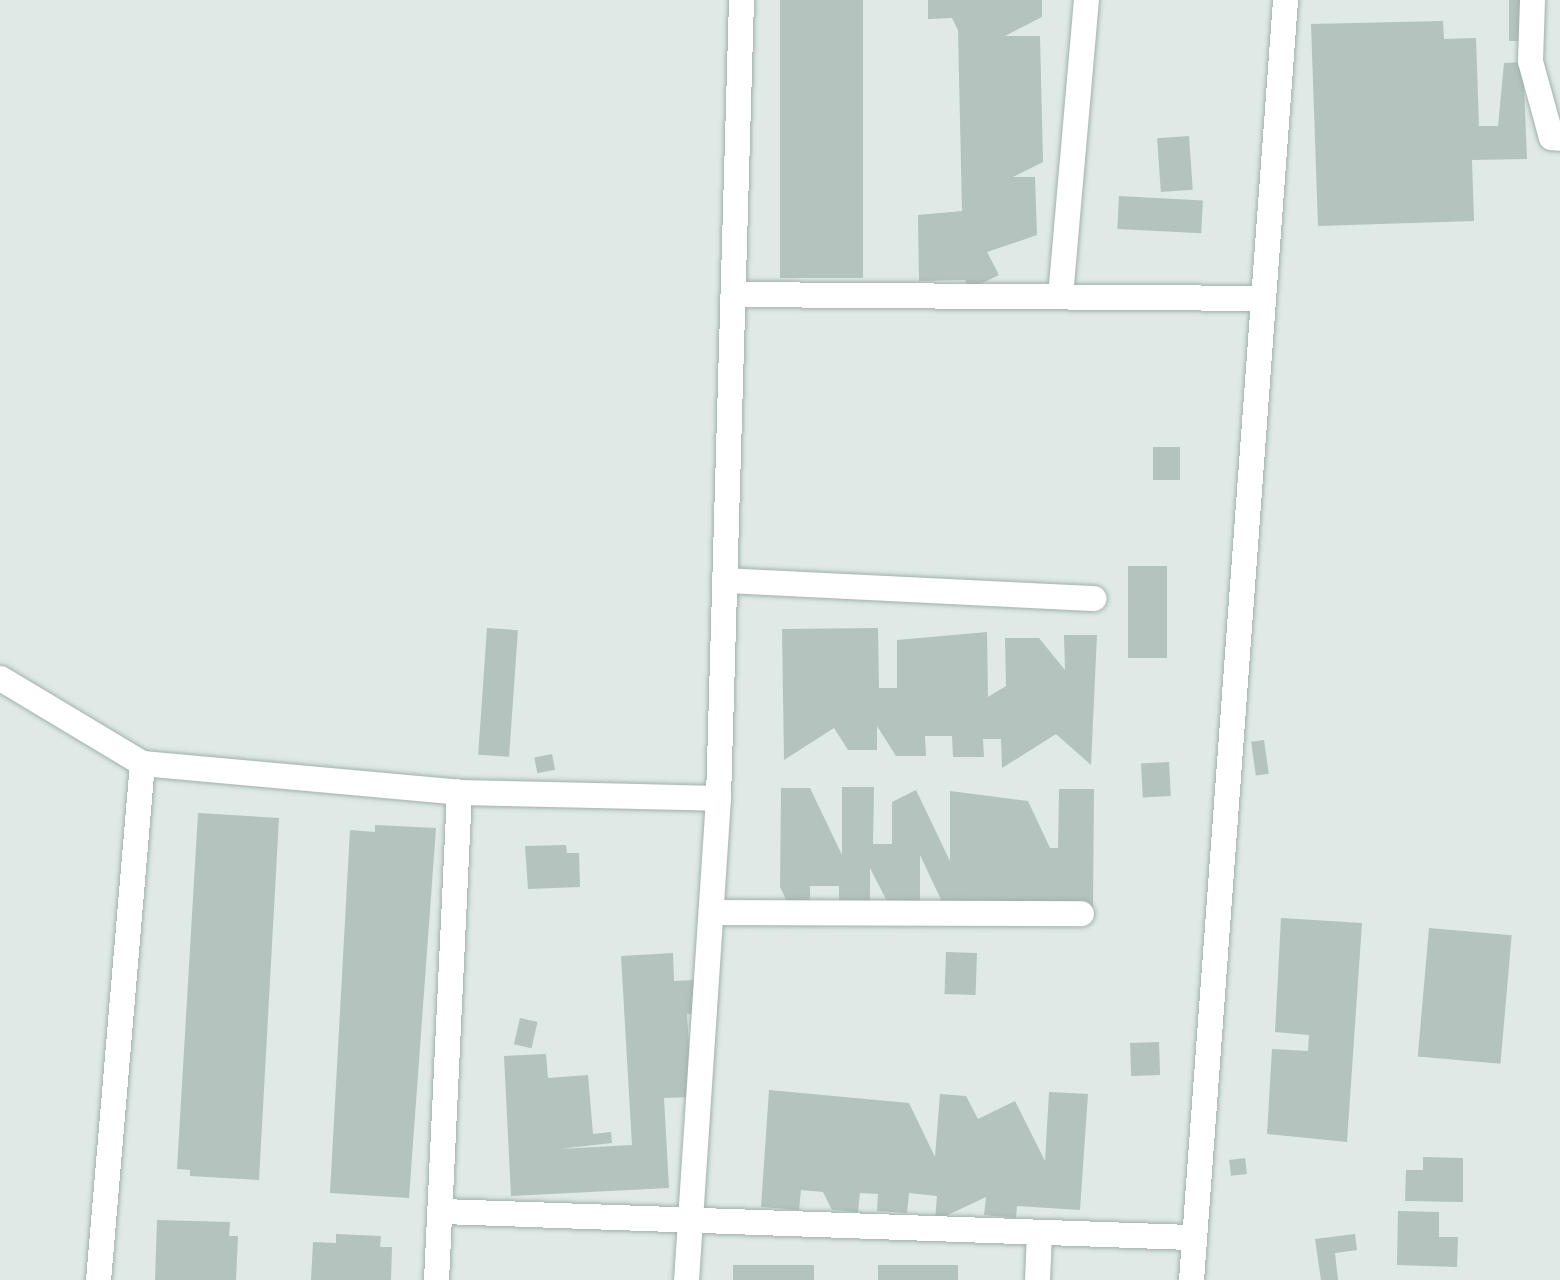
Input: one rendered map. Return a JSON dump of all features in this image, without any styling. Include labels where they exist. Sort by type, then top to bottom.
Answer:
[{"type":"street","points":[[686,1280],[718,798],[741,0]]},
{"type":"street","points":[[1060,296],[1086,0]]},
{"type":"street","points":[[1190,1280],[1285,0]]},
{"type":"street","points":[[1532,0],[1530,61],[1552,137],[1560,138]]},
{"type":"street","points":[[733,294],[1260,298]]},
{"type":"street","points":[[724,580],[1094,598]]},
{"type":"street","points":[[0,678],[142,763],[459,792],[718,798]]},
{"type":"street","points":[[98,1280],[142,763]]},
{"type":"street","points":[[436,1280],[459,792]]},
{"type":"street","points":[[711,912],[1082,913]]},
{"type":"street","points":[[442,1212],[692,1224],[1192,1237]]},
{"type":"street","points":[[1037,1280],[1039,1233]]},
{"type":"building","points":[[780,0],[863,0],[863,278],[780,278]]},
{"type":"building","points":[[928,0],[1042,0],[1042,17],[1005,36],[1040,36],[1043,162],[1013,177],[1035,177],[1037,235],[987,252],[999,275],[970,289],[965,280],[919,281],[918,215],[962,211],[958,30],[952,18],[928,19]]},
{"type":"building","points":[[1509,0],[1528,0],[1528,41],[1509,41]]},
{"type":"building","points":[[1443,21],[1444,39],[1476,38],[1479,126],[1498,126],[1504,63],[1523,62],[1527,159],[1472,160],[1474,221],[1318,226],[1311,24]]},
{"type":"building","points":[[1189,136],[1193,190],[1161,192],[1157,138]]},
{"type":"building","points":[[1119,196],[1203,200],[1201,233],[1117,229]]},
{"type":"building","points":[[1153,447],[1180,447],[1180,480],[1153,480]]},
{"type":"building","points":[[1128,566],[1167,566],[1167,658],[1128,658]]},
{"type":"building","points":[[487,628],[518,630],[509,757],[478,755]]},
{"type":"building","points":[[878,628],[879,688],[897,688],[897,640],[987,632],[988,697],[1006,686],[1005,638],[1039,638],[1065,670],[1064,635],[1097,635],[1091,765],[1056,734],[1002,768],[1001,739],[983,739],[984,757],[953,757],[952,736],[925,736],[926,756],[896,756],[877,726],[877,750],[848,750],[834,728],[784,760],[782,629]]},
{"type":"building","points":[[1264,740],[1269,774],[1256,775],[1251,742]]},
{"type":"building","points":[[552,754],[555,770],[537,773],[534,757]]},
{"type":"building","points":[[1169,762],[1171,796],[1143,797],[1141,763]]},
{"type":"building","points":[[842,787],[874,787],[873,844],[892,844],[892,802],[916,790],[950,861],[950,791],[1028,801],[1050,848],[1058,848],[1059,789],[1094,789],[1093,907],[944,906],[920,855],[920,910],[891,909],[870,868],[870,907],[839,907],[839,886],[810,886],[810,906],[789,906],[780,887],[781,788],[810,788],[842,855]]},
{"type":"building","points":[[198,813],[279,818],[259,1180],[190,1176],[190,1170],[177,1169]]},
{"type":"building","points":[[375,825],[436,828],[409,1198],[330,1193],[350,830],[375,832]]},
{"type":"building","points":[[566,845],[567,853],[579,853],[580,887],[528,889],[525,846]]},
{"type":"building","points":[[1281,918],[1362,923],[1347,1142],[1267,1134],[1272,1049],[1308,1051],[1309,1035],[1275,1032]]},
{"type":"building","points":[[1429,928],[1512,935],[1500,1064],[1418,1057]]},
{"type":"building","points":[[946,952],[977,953],[976,995],[945,994]]},
{"type":"building","points":[[673,953],[674,981],[714,979],[716,1012],[687,1014],[692,1097],[664,1098],[669,1188],[511,1196],[504,1056],[546,1054],[548,1078],[588,1075],[593,1134],[611,1132],[612,1143],[559,1149],[632,1145],[621,956]]},
{"type":"building","points":[[520,1018],[538,1022],[531,1048],[514,1044]]},
{"type":"building","points":[[1159,1042],[1160,1075],[1131,1076],[1130,1043]]},
{"type":"building","points":[[769,1090],[909,1103],[935,1157],[940,1094],[966,1096],[978,1119],[1015,1101],[1045,1161],[1049,1092],[1088,1094],[1080,1210],[1017,1206],[1016,1218],[984,1215],[986,1197],[935,1221],[937,1196],[909,1193],[907,1213],[877,1211],[878,1194],[860,1193],[858,1212],[832,1210],[823,1192],[801,1190],[799,1210],[761,1207]]},
{"type":"building","points":[[1423,1157],[1463,1158],[1463,1202],[1405,1201],[1406,1170],[1423,1170]]},
{"type":"building","points":[[1245,1158],[1247,1174],[1231,1176],[1229,1160]]},
{"type":"building","points":[[1398,1211],[1439,1212],[1439,1237],[1458,1237],[1457,1267],[1397,1265]]},
{"type":"building","points":[[157,1220],[230,1222],[229,1236],[238,1236],[236,1280],[155,1280]]},
{"type":"building","points":[[336,1234],[381,1236],[380,1247],[392,1247],[391,1280],[311,1280],[313,1242],[336,1243]]},
{"type":"building","points":[[1355,1234],[1357,1250],[1335,1253],[1338,1280],[1321,1280],[1315,1239]]},
{"type":"building","points":[[733,1265],[814,1265],[814,1280],[733,1280]]},
{"type":"building","points":[[878,1265],[958,1265],[958,1280],[878,1280]]}]
